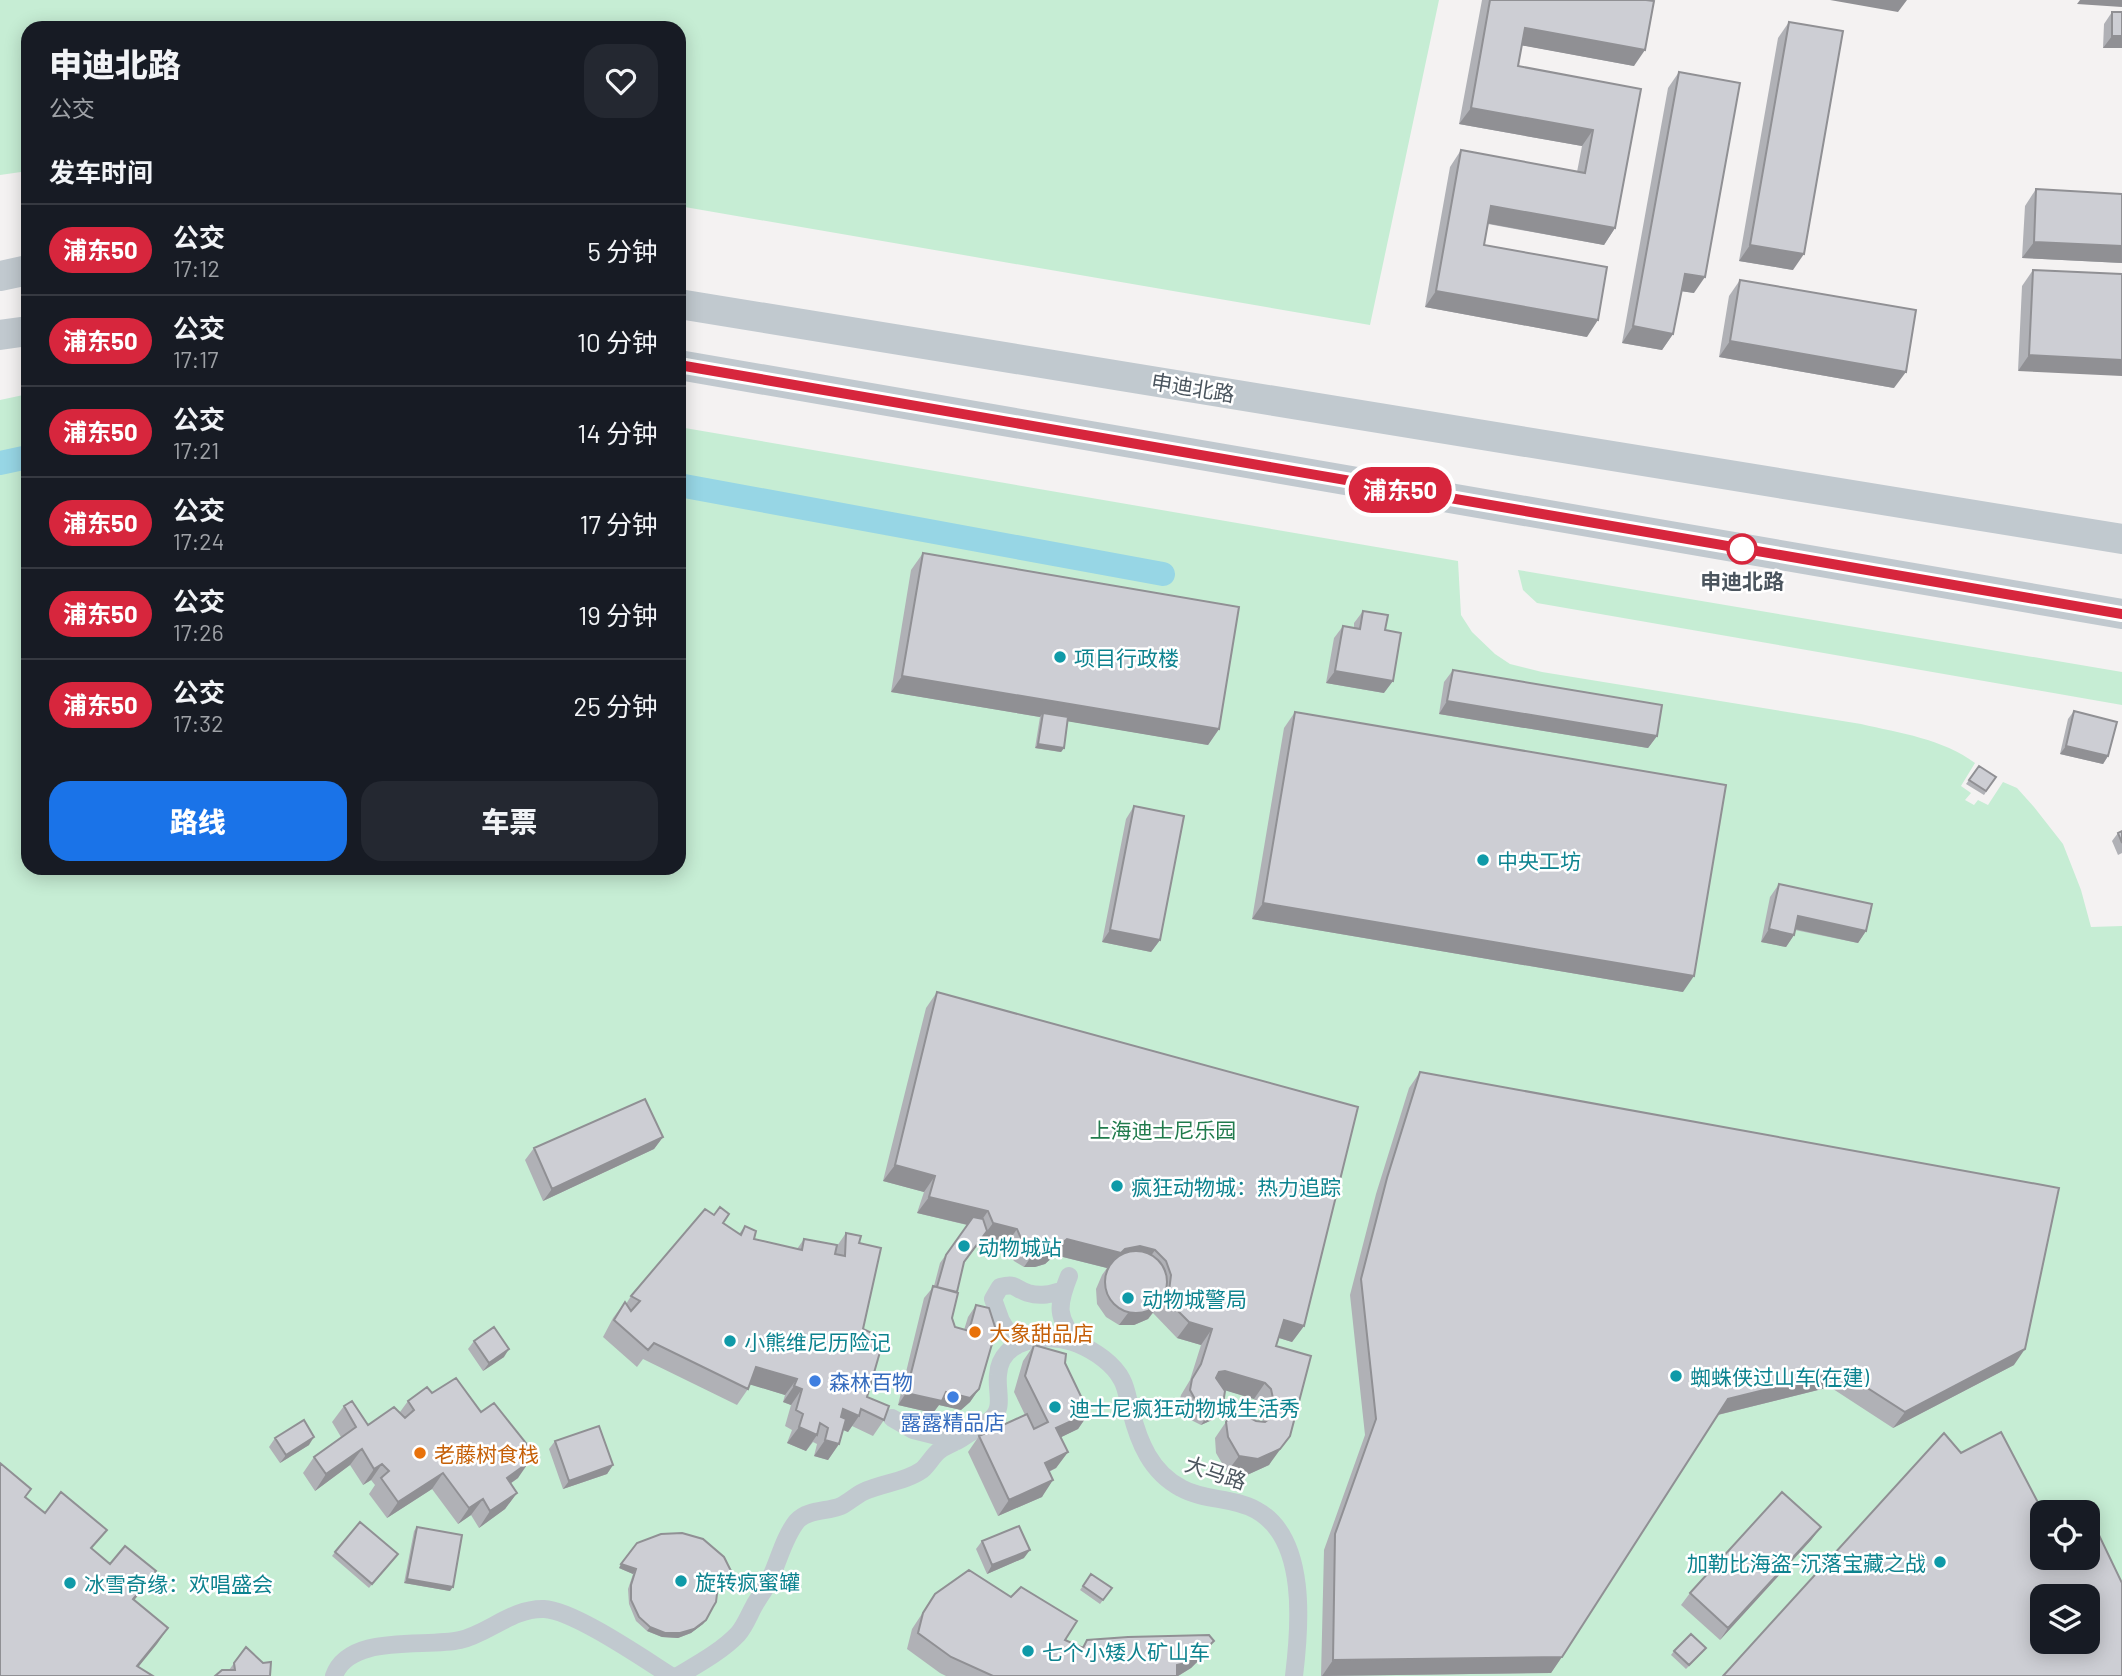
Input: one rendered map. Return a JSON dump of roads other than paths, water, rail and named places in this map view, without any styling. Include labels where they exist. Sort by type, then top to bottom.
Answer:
[{"type":"street","points":[[0,276],[21,272]]},
{"type":"street","name":"申迪北路","points":[[686,305],[2122,539]]},
{"type":"street","points":[[0,335],[21,332]]},
{"type":"street","points":[[686,366],[2122,614]]},
{"type":"street","points":[[678,1676],[706,1659],[739,1633],[770,1580],[784,1545],[798,1520],[818,1510],[839,1507],[863,1492],[901,1480],[923,1469],[939,1450],[993,1417],[999,1405],[998,1376],[1001,1362],[1016,1346],[995,1308],[993,1299],[1000,1287],[1011,1285],[1028,1293],[1046,1295],[1067,1283],[1060,1303],[1060,1317],[1077,1343]]},
{"type":"street","name":"大马路","points":[[1016,1346],[1034,1338],[1056,1338],[1077,1343],[1102,1356],[1122,1380],[1136,1433],[1147,1456],[1161,1475],[1182,1489],[1234,1501],[1273,1521],[1284,1539],[1293,1565],[1298,1644],[1294,1676]]},
{"type":"street","points":[[892,1418],[913,1430],[957,1441]]},
{"type":"street","points":[[334,1676],[336,1670],[352,1655],[383,1644],[462,1640],[518,1613],[545,1609],[575,1619],[671,1676]]},
{"type":"waterway","points":[[0,463],[21,458]]},
{"type":"waterway","points":[[686,486],[1163,574]]},
{"type":"place","name":"申迪北路","points":[[1742,549]]},
{"type":"place","name":"项目行政楼","points":[[1060,657]]},
{"type":"place","name":"中央工坊","points":[[1483,860]]},
{"type":"place","name":"疯狂动物城：热力追踪","points":[[1117,1186]]},
{"type":"place","name":"动物城站","points":[[964,1246]]},
{"type":"place","name":"动物城警局","points":[[1128,1298]]},
{"type":"place","name":"大象甜品店","points":[[975,1332]]},
{"type":"place","name":"小熊维尼历险记","points":[[730,1341]]},
{"type":"place","name":"蜘蛛侠过山车(在建)","points":[[1676,1376]]},
{"type":"place","name":"森林百物","points":[[815,1381]]},
{"type":"place","name":"露露精品店","points":[[953,1397]]},
{"type":"place","name":"迪士尼疯狂动物城生活秀","points":[[1055,1407]]},
{"type":"place","name":"老藤树食栈","points":[[420,1453]]},
{"type":"place","name":"加勒比海盗-沉落宝藏之战","points":[[1940,1562]]},
{"type":"place","name":"旋转疯蜜罐","points":[[681,1581]]},
{"type":"place","name":"冰雪奇缘：欢唱盛会","points":[[70,1583]]},
{"type":"place","name":"七个小矮人矿山车","points":[[1028,1651]]},
{"type":"park label","name":"上海迪士尼乐园","points":[[1163,1129]]}]
